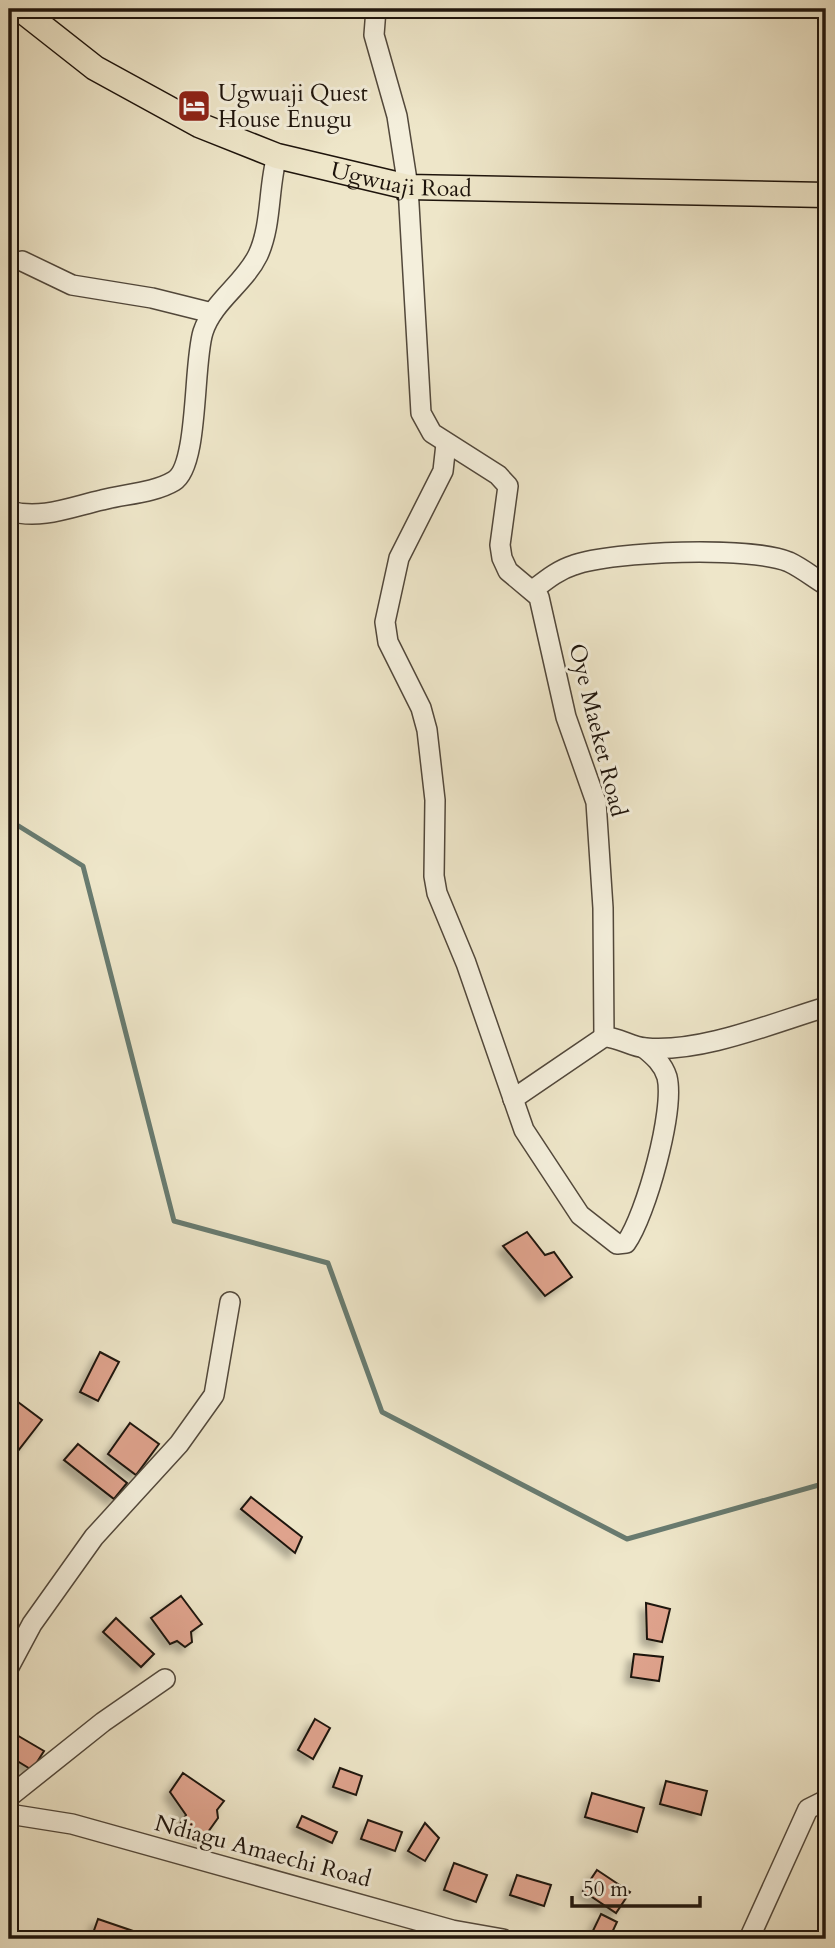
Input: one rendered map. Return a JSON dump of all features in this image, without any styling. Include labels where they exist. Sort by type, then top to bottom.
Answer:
[{"type":"main road","name":"Ugwuaji Road","points":[[20,9],[95,68],[199,125],[276,156],[408,187],[826,195]]},
{"type":"street","points":[[376,9],[374,35],[400,131],[408,187],[421,413],[432,433],[505,480],[508,486],[500,545],[508,571],[533,590],[556,572],[613,556],[708,553],[762,556],[789,562],[826,585]]},
{"type":"street","points":[[9,511],[37,516],[162,487],[177,480],[183,473],[191,446],[202,333],[212,313],[249,272],[258,254],[266,230],[270,180],[276,156]]},
{"type":"street","points":[[22,261],[72,285],[152,298],[212,313]]},
{"type":"street","points":[[446,444],[443,471],[399,558],[386,633],[421,708],[427,730],[435,800],[434,876],[437,893],[466,963],[513,1099],[536,1152],[580,1215],[609,1240],[621,1245],[631,1236],[648,1198],[668,1096],[663,1068],[644,1048],[619,1038],[604,1037],[513,1099]]},
{"type":"street","name":"Oye Maeket Road","points":[[533,590],[539,597],[566,717],[598,815],[605,976],[604,1037]]},
{"type":"street","points":[[644,1048],[712,1042],[824,1007]]},
{"type":"street","points":[[9,1667],[32,1624],[94,1537],[180,1444],[214,1395],[230,1302]]},
{"type":"street","points":[[9,1797],[103,1722],[165,1679]]},
{"type":"street","points":[[749,1939],[808,1809],[826,1800]]},
{"type":"street","name":"Ndiagu Amaechi Road","points":[[9,1814],[72,1824],[452,1934],[503,1939]]},
{"type":"building","points":[[527,1232],[545,1255],[554,1252],[572,1277],[545,1296],[503,1246]]},
{"type":"building","points":[[100,1352],[119,1362],[98,1401],[80,1392]]},
{"type":"building","points":[[14,1399],[42,1420],[14,1456],[9,1452],[9,1405]]},
{"type":"building","points":[[130,1423],[159,1444],[136,1475],[108,1454]]},
{"type":"building","points":[[78,1444],[127,1483],[114,1499],[64,1460]]},
{"type":"building","points":[[251,1497],[302,1537],[295,1553],[241,1509]]},
{"type":"building","points":[[181,1596],[202,1624],[191,1632],[192,1642],[185,1647],[177,1641],[170,1644],[151,1618]]},
{"type":"building","points":[[646,1603],[670,1609],[662,1642],[647,1639]]},
{"type":"building","points":[[116,1618],[154,1654],[141,1667],[103,1632]]},
{"type":"building","points":[[634,1654],[663,1657],[659,1681],[631,1677]]},
{"type":"building","points":[[315,1719],[330,1728],[313,1759],[298,1750]]},
{"type":"building","points":[[15,1734],[44,1751],[32,1770],[9,1756],[9,1745]]},
{"type":"building","points":[[340,1768],[362,1776],[356,1795],[333,1787]]},
{"type":"building","points":[[183,1773],[224,1801],[217,1810],[218,1818],[203,1839],[180,1824],[186,1815],[170,1792]]},
{"type":"building","points":[[666,1781],[707,1791],[701,1815],[660,1804]]},
{"type":"building","points":[[592,1793],[644,1808],[637,1832],[585,1817]]},
{"type":"building","points":[[302,1816],[337,1832],[332,1843],[297,1827]]},
{"type":"building","points":[[368,1820],[402,1832],[395,1851],[361,1839]]},
{"type":"building","points":[[425,1823],[439,1838],[425,1861],[408,1851]]},
{"type":"building","points":[[454,1863],[487,1875],[476,1902],[444,1890]]},
{"type":"building","points":[[597,1870],[630,1892],[616,1913],[583,1891]]},
{"type":"building","points":[[517,1875],[551,1885],[544,1906],[510,1895]]},
{"type":"building","points":[[601,1914],[617,1922],[609,1939],[589,1939]]},
{"type":"building","points":[[98,1919],[136,1932],[134,1939],[91,1939]]},
{"type":"waterway","points":[[9,820],[83,866],[174,1221],[328,1263],[382,1412],[627,1539],[826,1483]]},
{"type":"place","name":"Ugwuaji Quest House Enugu","points":[[194,106]]}]
